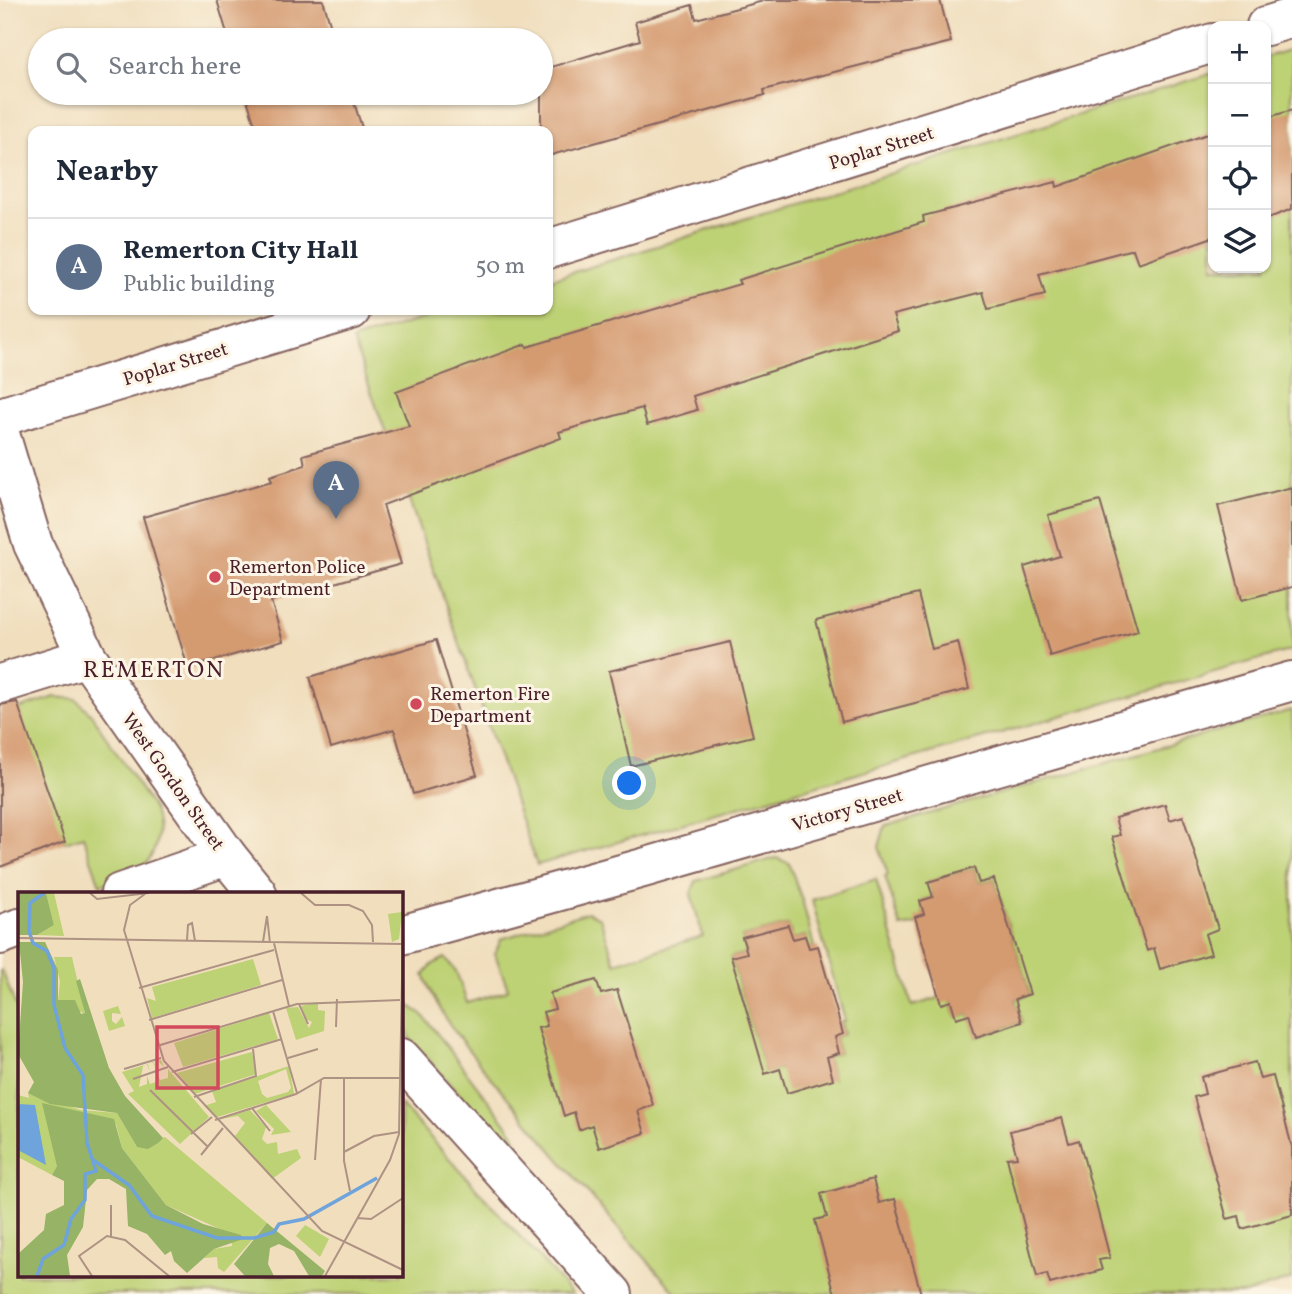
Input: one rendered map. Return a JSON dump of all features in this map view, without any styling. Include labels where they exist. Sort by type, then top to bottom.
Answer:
[{"type":"street","points":[[1271,24],[1292,18]]},
{"type":"street","name":"Poplar Street","points":[[553,247],[1208,45]]},
{"type":"street","name":"Poplar Street","points":[[0,417],[335,315]]},
{"type":"street","name":"West Gordon Street","points":[[0,434],[33,544],[87,657],[227,856],[256,892]]},
{"type":"street","points":[[0,684],[87,657]]},
{"type":"street","name":"Victory Street","points":[[402,935],[1292,681]]},
{"type":"street","points":[[123,892],[227,856]]},
{"type":"street","points":[[0,935],[18,928]]},
{"type":"street","points":[[402,1059],[613,1294]]},
{"type":"green space","points":[[1292,49],[1292,650],[537,865],[353,340],[435,315],[553,315],[553,278],[1208,75],[1208,273],[1271,273],[1271,55]]},
{"type":"green space","points":[[55,697],[76,699],[91,714],[153,808],[156,817],[156,843],[149,859],[136,872],[100,885],[83,836],[65,842],[0,715]]},
{"type":"green space","points":[[1292,710],[1292,1279],[1245,1294],[677,1294],[475,1058],[440,1009],[424,975],[433,964],[445,958],[456,971],[467,1003],[503,992],[508,989],[495,954],[501,939],[588,912],[600,918],[615,963],[703,936],[691,894],[696,881],[776,858],[789,863],[814,947],[809,949],[805,936],[793,939],[788,925],[742,937],[747,953],[731,957],[765,1073],[780,1069],[833,1079],[827,1057],[839,1053],[835,1037],[844,1034],[841,1022],[845,1021],[812,900],[876,879],[912,1006],[949,995],[956,1017],[969,1014],[977,1037],[1022,1022],[1015,999],[1030,994],[994,879],[979,883],[974,868],[929,882],[933,897],[921,901],[924,914],[918,924],[901,927],[879,847],[885,826]]},
{"type":"green space","points":[[2,970],[18,1012],[18,1276],[402,1276],[402,1106],[572,1294],[0,1294]]},
{"type":"green space","points":[[408,1005],[422,1014],[514,1134],[526,1169],[411,1040],[403,1019]]},
{"type":"building","points":[[217,0],[323,0],[331,28],[225,28]]},
{"type":"building","points":[[767,0],[940,0],[951,42],[764,90],[765,95],[553,155],[553,126],[541,126],[541,105],[553,105],[553,66],[640,40],[635,22],[692,5],[696,19]]},
{"type":"building","points":[[249,105],[355,105],[361,126],[255,126]]},
{"type":"building","points":[[1292,110],[1292,209],[1271,217],[1271,147],[1271,116]]},
{"type":"building","points":[[1208,134],[1208,239],[1138,263],[1133,249],[1039,274],[1045,295],[988,309],[983,292],[893,315],[898,331],[693,396],[697,410],[647,425],[642,408],[559,432],[561,438],[383,505],[401,564],[271,601],[283,641],[188,668],[143,517],[272,481],[270,476],[305,465],[303,455],[409,426],[396,392],[526,344],[527,347],[740,284],[738,280],[924,222],[923,216],[1056,182],[1057,187]]},
{"type":"building","points":[[1292,487],[1292,587],[1242,600],[1218,506]]},
{"type":"building","points":[[1100,501],[1138,631],[1050,656],[1024,567],[1060,556],[1048,515]]},
{"type":"building","points":[[918,594],[932,649],[958,642],[969,689],[842,722],[816,620]]},
{"type":"building","points":[[436,640],[477,775],[413,794],[394,729],[331,748],[310,677]]},
{"type":"building","points":[[730,642],[753,736],[631,766],[609,671]]},
{"type":"building","points":[[17,702],[65,842],[0,867],[0,705]]},
{"type":"building","points":[[1165,804],[1170,820],[1183,816],[1218,929],[1205,934],[1211,954],[1160,969],[1154,948],[1147,951],[1112,837],[1120,835],[1115,818]]},
{"type":"building","points":[[974,868],[979,883],[994,879],[1030,994],[1015,999],[1022,1022],[976,1037],[969,1014],[956,1018],[951,1001],[941,1004],[915,917],[924,914],[920,901],[933,897],[928,882]]},
{"type":"building","points":[[788,925],[793,939],[805,936],[809,948],[818,946],[843,1034],[835,1037],[839,1053],[827,1057],[833,1079],[787,1093],[780,1069],[765,1074],[731,957],[747,953],[742,937]]},
{"type":"building","points":[[596,980],[601,994],[617,990],[653,1105],[638,1111],[645,1133],[599,1148],[592,1125],[579,1130],[574,1112],[564,1116],[538,1028],[547,1026],[543,1012],[555,1009],[550,993]]},
{"type":"building","points":[[1255,1062],[1260,1079],[1273,1076],[1292,1147],[1292,1215],[1242,1229],[1239,1216],[1227,1219],[1194,1097],[1205,1094],[1201,1077]]},
{"type":"building","points":[[1062,1118],[1069,1143],[1079,1140],[1110,1258],[1099,1260],[1102,1270],[1050,1284],[1047,1274],[1037,1277],[1007,1158],[1017,1157],[1010,1131]]},
{"type":"building","points":[[873,1179],[879,1203],[895,1199],[921,1294],[835,1294],[815,1220],[827,1217],[821,1194]]},
{"type":"place","name":"Remerton City Hall","points":[[336,519]]},
{"type":"place","name":"Remerton Police Department","points":[[215,577]]},
{"type":"place","name":"Remerton Fire Department","points":[[416,704]]},
{"type":"district","name":"REMERTON","points":[[154,669]]}]
